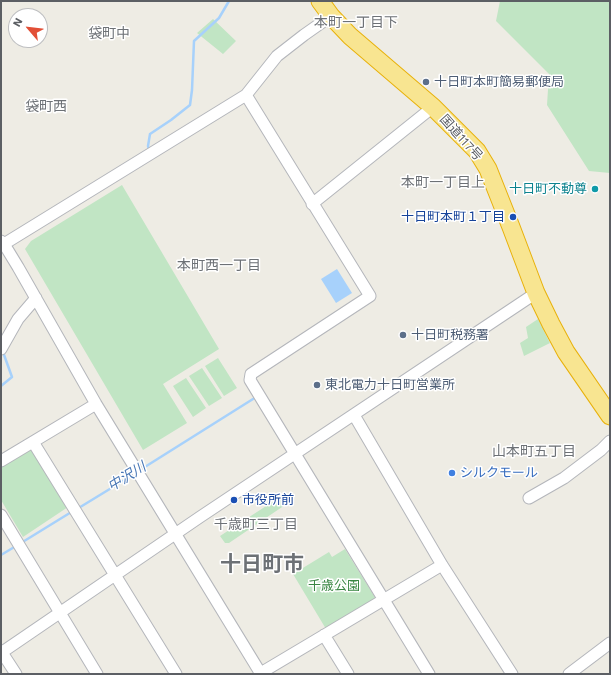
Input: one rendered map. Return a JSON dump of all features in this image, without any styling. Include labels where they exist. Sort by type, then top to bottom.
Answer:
[{"type":"highway","name":"国道117号","points":[[320,1],[331,16],[354,39],[433,108],[461,134],[477,152],[488,169],[536,293],[566,352],[610,416]]},
{"type":"street","points":[[331,16],[304,34],[277,56],[246,95],[3,242],[96,404],[260,674],[442,565]]},
{"type":"street","points":[[246,95],[370,296],[251,374],[250,380],[429,674]]},
{"type":"street","points":[[312,204],[433,108]]},
{"type":"street","points":[[16,674],[1,652],[536,293]]},
{"type":"street","points":[[1,349],[18,319],[36,298]]},
{"type":"street","points":[[1,461],[96,404]]},
{"type":"street","points":[[354,415],[442,565],[512,674]]},
{"type":"street","points":[[530,498],[564,478],[601,450],[610,441]]},
{"type":"street","points":[[33,442],[176,674]]},
{"type":"street","points":[[1,514],[97,674]]},
{"type":"street","points":[[324,636],[348,674]]},
{"type":"street","points":[[569,674],[610,643]]},
{"type":"green space","points":[[500,1],[610,1],[610,173],[589,171],[547,105],[549,74],[496,21]]},
{"type":"green space","points":[[213,19],[236,41],[223,54],[197,33]]},
{"type":"green space","points":[[122,185],[219,349],[163,384],[187,423],[143,450],[25,249],[31,241]]},
{"type":"green space","points":[[538,319],[550,343],[524,356],[520,343],[528,338],[526,327]]},
{"type":"green space","points":[[218,358],[237,388],[224,396],[205,366]]},
{"type":"green space","points":[[202,368],[222,398],[209,406],[189,376]]},
{"type":"green space","points":[[186,378],[206,408],[193,417],[173,386]]},
{"type":"green space","points":[[32,447],[68,507],[23,537],[1,500],[1,465]]},
{"type":"green space","points":[[280,497],[285,505],[229,543],[225,543],[220,536]]},
{"type":"green space","name":"千歳公園","points":[[345,549],[376,599],[326,629],[293,574],[329,552],[332,557]]},
{"type":"water","points":[[337,269],[352,293],[336,303],[321,279]]},
{"type":"waterway","points":[[149,150],[148,146],[150,134],[190,105],[194,41],[219,18],[229,1]]},
{"type":"waterway","points":[[1,386],[12,377],[3,352]]},
{"type":"waterway","name":"中沢川","points":[[140,470],[253,399]]},
{"type":"waterway","name":"中沢川","points":[[77,509],[136,473]]},
{"type":"waterway","name":"中沢川","points":[[21,543],[73,511]]},
{"type":"waterway","name":"中沢川","points":[[1,555],[16,546]]},
{"type":"place","name":"十日町本町簡易郵便局","points":[[426,82]]},
{"type":"place","name":"十日町不動尊","points":[[595,189]]},
{"type":"place","name":"十日町本町１丁目","points":[[513,217]]},
{"type":"place","name":"十日町税務署","points":[[403,335]]},
{"type":"place","name":"東北電力十日町営業所","points":[[317,385]]},
{"type":"place","name":"シルクモール","points":[[452,473]]},
{"type":"place","name":"市役所前","points":[[234,500]]},
{"type":"district","name":"本町一丁目下","points":[[356,23]]},
{"type":"district","name":"袋町中","points":[[109,34]]},
{"type":"district","name":"袋町西","points":[[46,107]]},
{"type":"district","name":"本町一丁目上","points":[[443,183]]},
{"type":"district","name":"本町西一丁目","points":[[219,266]]},
{"type":"district","name":"山本町五丁目","points":[[534,452]]},
{"type":"district","name":"千歳町三丁目","points":[[256,525]]},
{"type":"district","name":"十日町市","points":[[262,565]]}]
